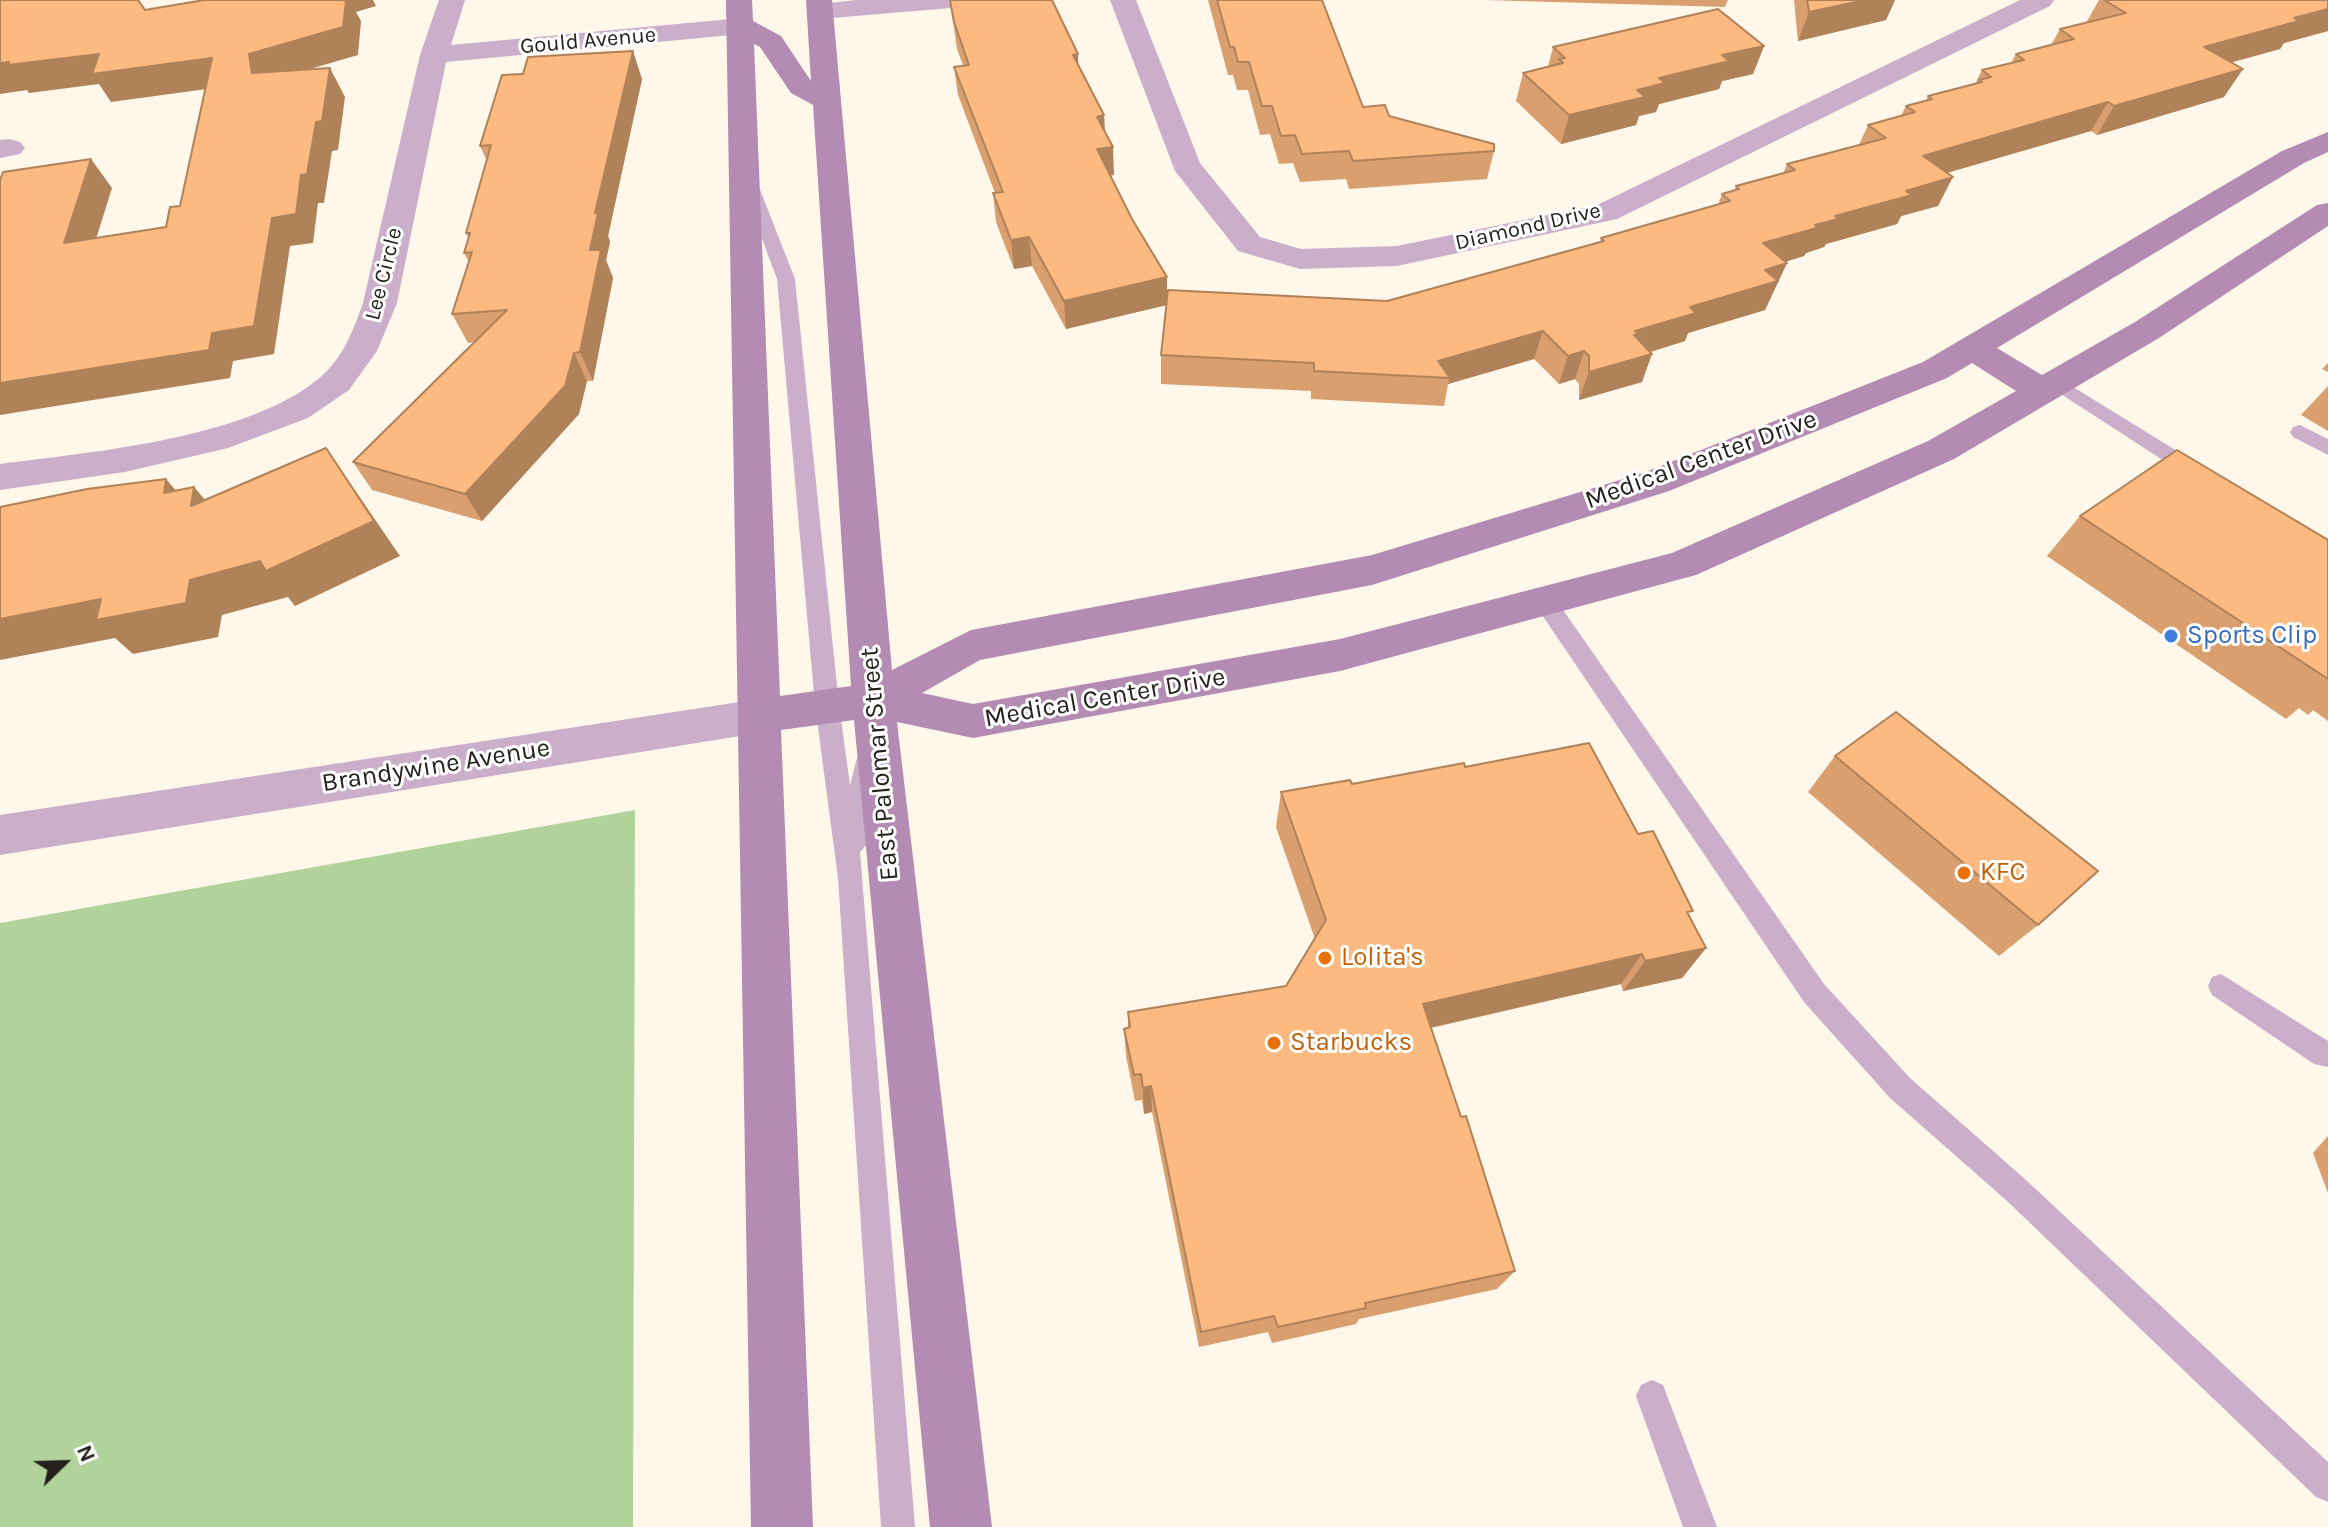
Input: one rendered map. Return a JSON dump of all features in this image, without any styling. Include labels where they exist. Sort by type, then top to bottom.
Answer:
[{"type":"main road","points":[[793,0],[820,5]]},
{"type":"main road","name":"East Palomar Street","points":[[820,5],[850,702],[961,1527]]},
{"type":"main road","points":[[741,13],[771,42],[788,72],[801,87],[825,100]]},
{"type":"main road","points":[[741,13],[782,1527]]},
{"type":"main road","name":"Medical Center Drive","points":[[850,702],[971,646],[1372,570],[1656,482],[1935,370],[2281,165],[2328,141]]},
{"type":"main road","name":"Medical Center Drive","points":[[850,702],[973,721],[1340,655],[1682,565],[1941,450],[2147,330],[2328,212]]},
{"type":"main road","points":[[1972,348],[2049,387]]},
{"type":"main road","name":"Brandywine Avenue","points":[[759,716],[850,702]]},
{"type":"street","name":"Lee Circle","points":[[0,477],[198,444],[295,411],[328,389],[348,369],[371,329],[380,303],[434,55],[452,0]]},
{"type":"street","points":[[820,5],[951,0]]},
{"type":"street","name":"Diamond Drive","points":[[1123,0],[1186,165],[1249,244],[1300,259],[1397,256],[1606,212],[2041,0]]},
{"type":"street","name":"Gould Avenue","points":[[434,55],[741,13]]},
{"type":"street","name":"Brandywine Avenue","points":[[0,835],[759,716]]},
{"type":"lane","points":[[746,172],[786,279],[850,702],[851,878],[898,1527]]},
{"type":"lane","points":[[2049,387],[2211,481]]},
{"type":"lane","points":[[2300,432],[2328,448]]},
{"type":"lane","points":[[1546,603],[1814,993],[1900,1088],[2016,1190],[2328,1485]]},
{"type":"lane","points":[[850,702],[851,878]]},
{"type":"lane","points":[[2221,986],[2324,1055],[2328,1054]]},
{"type":"lane","points":[[1652,1396],[1700,1527]]},
{"type":"green space","points":[[635,810],[633,1527],[0,1527],[0,923]]},
{"type":"building","points":[[0,0],[138,0],[145,10],[204,0],[346,0],[343,27],[249,54],[252,73],[330,68],[322,121],[316,122],[307,174],[301,175],[296,214],[272,218],[254,326],[212,333],[209,350],[0,383],[0,180],[3,172],[91,159],[64,243],[166,227],[170,207],[180,206],[212,58],[92,74],[99,54],[8,65],[9,62],[0,63]]},
{"type":"building","points":[[950,0],[1052,0],[1078,54],[1073,55],[1104,115],[1097,117],[1113,147],[1097,149],[1132,219],[1167,277],[1064,301],[1029,237],[1011,240],[993,193],[1003,192],[954,67],[969,65]]},
{"type":"building","points":[[1217,0],[1322,0],[1363,107],[1385,105],[1389,116],[1494,144],[1494,151],[1353,161],[1349,151],[1302,154],[1295,135],[1281,136],[1272,106],[1262,106],[1249,62],[1238,62],[1234,47],[1230,47]]},
{"type":"building","points":[[1807,0],[1865,0],[1809,12]]},
{"type":"building","points":[[2104,0],[2328,0],[2328,9],[2294,18],[2299,21],[2204,47],[2243,69],[2114,106],[2108,102],[1923,156],[1953,177],[1906,191],[1912,195],[1835,216],[1838,219],[1815,225],[1817,228],[1763,243],[1787,263],[1765,270],[1778,281],[1690,307],[1696,313],[1635,331],[1638,334],[1634,335],[1652,354],[1589,372],[1589,356],[1584,351],[1568,356],[1543,331],[1438,361],[1450,378],[1314,371],[1314,363],[1161,355],[1168,290],[1387,301],[1604,241],[1601,238],[1730,201],[1722,194],[1739,189],[1736,186],[1795,170],[1787,164],[1886,138],[1868,125],[1915,112],[1906,106],[1932,99],[1928,96],[1982,82],[1979,80],[1991,77],[1982,70],[2024,60],[2016,54],[2074,39],[2060,29],[2126,13]]},
{"type":"building","points":[[1718,9],[1764,46],[1722,55],[1729,61],[1659,78],[1665,83],[1637,90],[1645,97],[1569,115],[1523,73],[1563,63],[1559,59],[1565,58],[1553,47]]},
{"type":"building","points":[[633,51],[595,213],[598,213],[590,250],[601,250],[580,352],[574,353],[565,386],[465,494],[353,462],[507,310],[452,314],[472,252],[464,253],[470,233],[466,233],[491,145],[480,146],[502,75],[523,74],[528,57]]},
{"type":"building","points":[[326,448],[374,521],[266,571],[260,561],[190,580],[186,603],[96,620],[101,599],[0,619],[0,507],[87,489],[166,479],[164,493],[194,487],[191,506]]},
{"type":"building","points":[[2177,450],[2328,540],[2328,679],[2080,516]]},
{"type":"building","points":[[1896,712],[2098,871],[2038,925],[1835,756]]},
{"type":"building","points":[[1589,743],[1638,834],[1653,831],[1693,911],[1687,912],[1706,948],[1645,961],[1642,954],[1423,1004],[1461,1117],[1466,1116],[1515,1271],[1365,1303],[1366,1308],[1278,1327],[1274,1316],[1201,1332],[1151,1086],[1143,1088],[1141,1074],[1134,1075],[1124,1029],[1130,1027],[1128,1012],[1286,986],[1326,920],[1281,792],[1350,780],[1352,784],[1464,763],[1465,767]]},
{"type":"place","name":"Sports Clip","points":[[2171,636]]},
{"type":"place","name":"KFC","points":[[1964,873]]},
{"type":"place","name":"Lolita's","points":[[1325,958]]},
{"type":"place","name":"Starbucks","points":[[1274,1043]]}]
